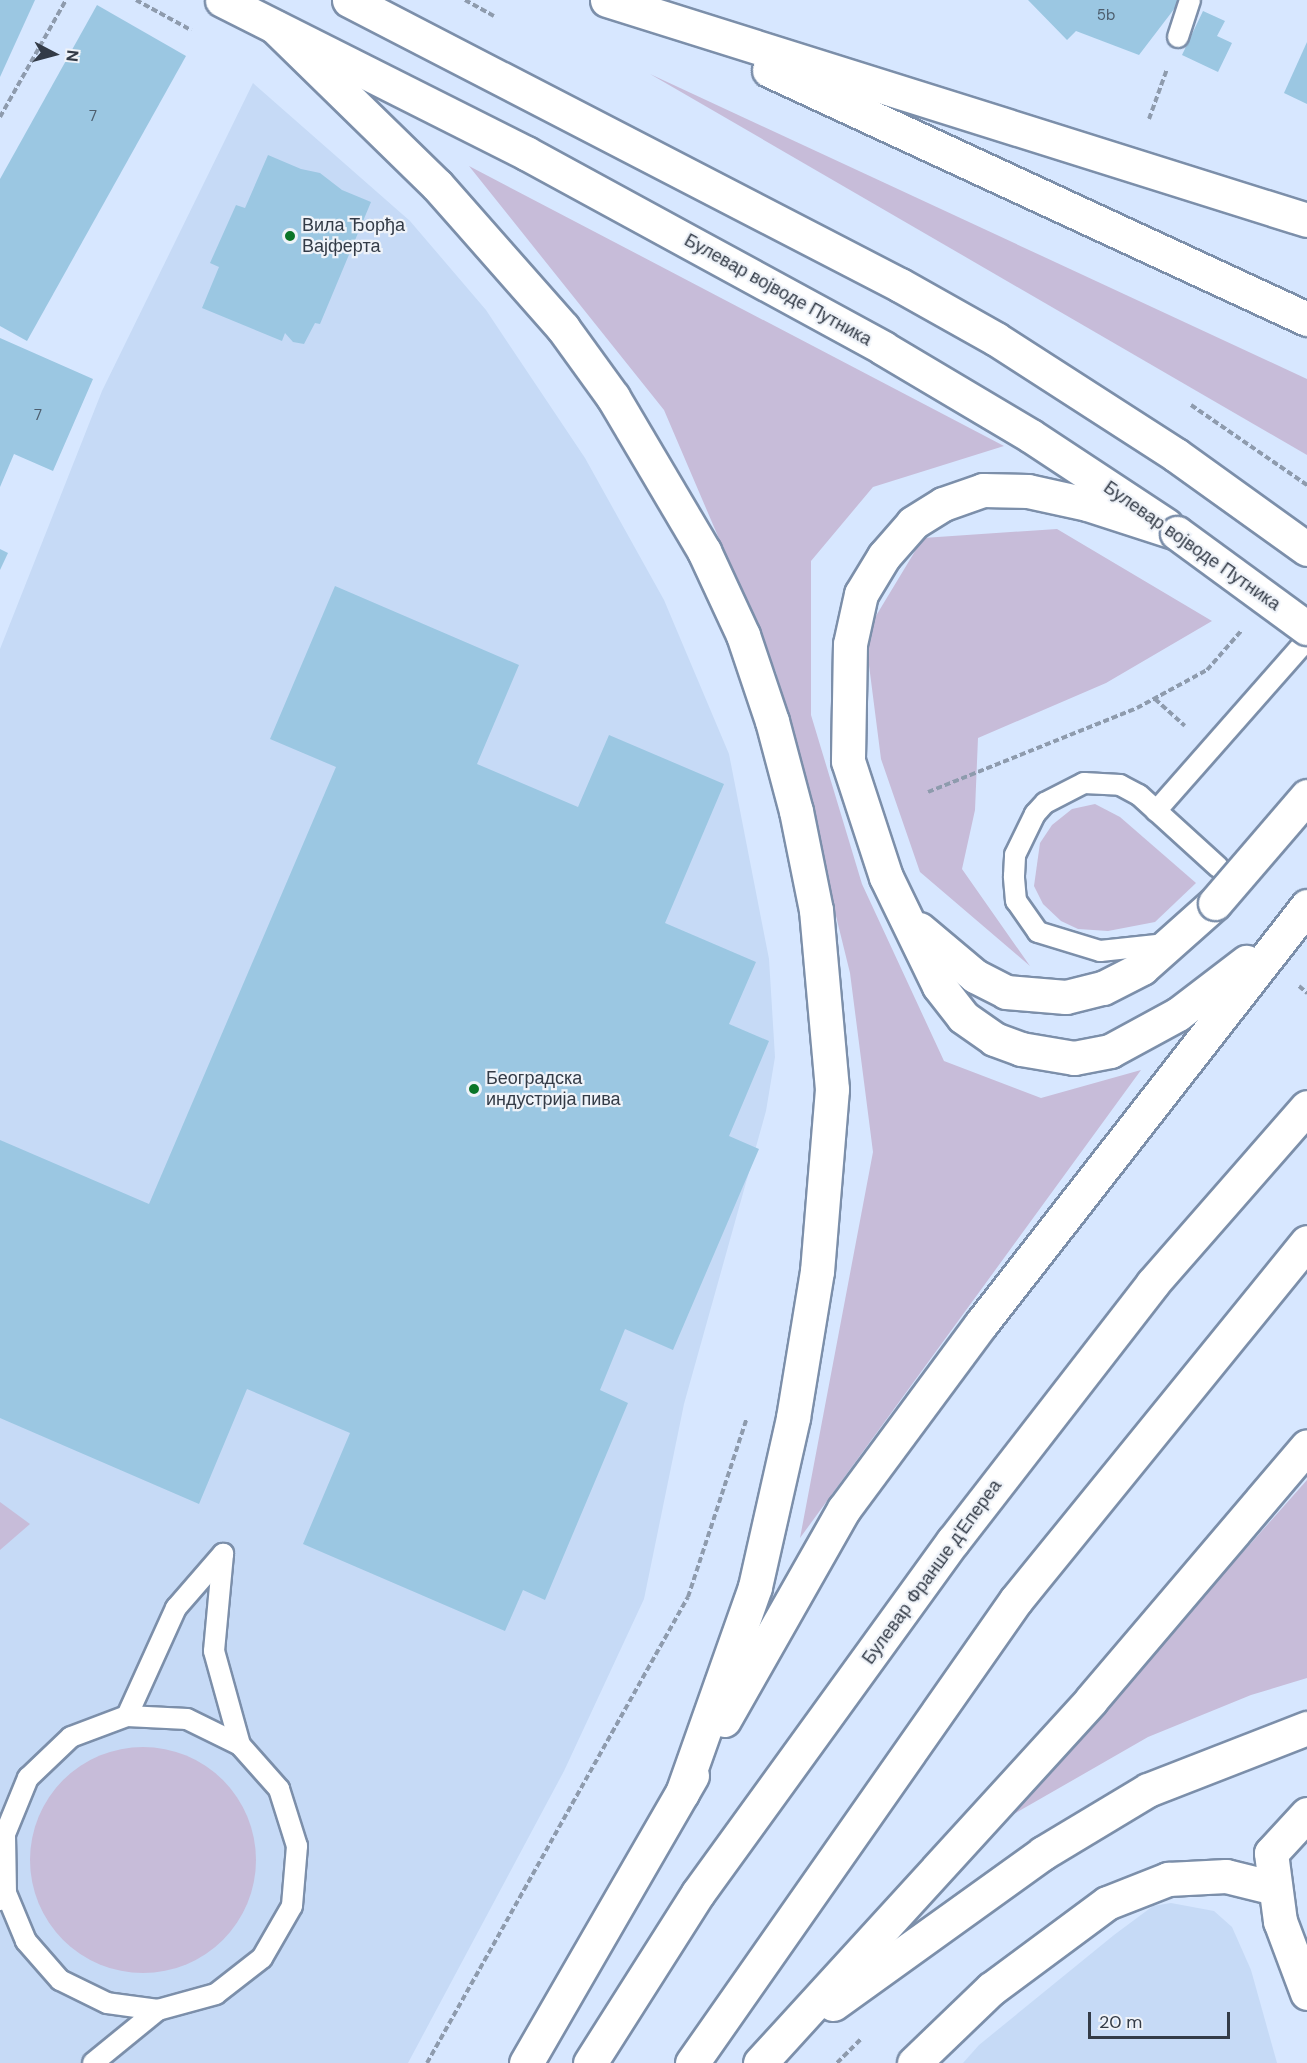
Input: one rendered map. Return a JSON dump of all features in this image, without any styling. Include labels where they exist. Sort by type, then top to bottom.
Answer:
[{"type":"main road","name":"Булевар војводе Путника","points":[[222,0],[526,153],[883,348],[1032,436],[1177,533],[1307,628]]},
{"type":"main road","points":[[349,0],[900,285],[1064,381],[1176,455],[1307,549]]},
{"type":"main road","points":[[607,0],[1307,220]]},
{"type":"main road","points":[[645,13],[1298,315]]},
{"type":"main road","points":[[275,27],[437,185],[562,328],[613,397],[704,551],[743,635],[772,721],[796,811],[816,910],[832,1089],[817,1271],[793,1418],[755,1587],[682,1793]]},
{"type":"main road","points":[[1177,533],[1038,493],[983,490],[943,504],[913,523],[884,556],[861,594],[850,644],[848,761],[886,877],[909,920],[939,986],[963,1017],[993,1040],[1021,1049],[1074,1058],[1110,1051],[1137,1039],[1214,988],[1298,917]]},
{"type":"main road","points":[[909,920],[975,976],[1006,992],[1035,997],[1066,997],[1103,988],[1142,968],[1215,903],[1307,796]]},
{"type":"main road","points":[[526,2063],[844,1509],[988,1315],[1298,917]]},
{"type":"main road","name":"Булевар Франше д'Епереа","points":[[590,2063],[698,1893],[953,1541],[1139,1300],[1307,1107]]},
{"type":"main road","points":[[692,2063],[1016,1600],[1307,1242]]},
{"type":"main road","points":[[769,2053],[1091,1700],[1307,1446]]},
{"type":"main road","points":[[769,2053],[1043,1853],[1148,1790],[1307,1728]]},
{"type":"main road","points":[[1307,1814],[1271,1853],[1280,1921],[1307,1994]]},
{"type":"main road","points":[[914,2063],[991,1989],[1107,1903],[1168,1880],[1226,1876],[1275,1888]]},
{"type":"lane","points":[[1178,37],[1190,0]]},
{"type":"lane","points":[[1156,811],[1307,640]]},
{"type":"lane","points":[[1171,944],[1100,951],[1053,939],[1038,932],[1016,901],[1015,855],[1027,826],[1045,803],[1084,783],[1100,782],[1120,785],[1156,811],[1218,867]]},
{"type":"lane","points":[[127,1716],[176,1608],[223,1554],[214,1651],[240,1744]]},
{"type":"lane","points":[[127,1716],[187,1719],[240,1744],[279,1789],[297,1846],[292,1906],[262,1958],[216,1994],[158,2010],[106,2003],[60,1980],[26,1941],[3,1897],[5,1834],[28,1778],[71,1737],[127,1716]]},
{"type":"lane","points":[[93,2063],[158,2010]]},
{"type":"path","points":[[0,117],[66,0]]},
{"type":"path","points":[[135,0],[194,31]]},
{"type":"path","points":[[465,0],[494,16]]},
{"type":"path","points":[[1149,119],[1178,37]]},
{"type":"path","points":[[1191,405],[1307,485]]},
{"type":"path","points":[[928,792],[1137,708],[1207,670],[1247,624]]},
{"type":"path","points":[[427,2063],[688,1597],[751,1406]]},
{"type":"shaded area","points":[[650,74],[1307,379],[1307,455]]},
{"type":"shaded area","points":[[253,83],[410,221],[486,310],[585,458],[664,600],[729,754],[769,959],[775,1057],[766,1111],[684,1404],[644,1599],[564,1771],[408,2063],[0,2063],[0,649],[102,391]]},
{"type":"shaded area","points":[[469,166],[1004,446],[873,487],[811,561],[811,715],[862,884],[944,1061],[1041,1098],[1141,1070],[800,1538],[873,1152],[850,973],[776,672],[664,410]]},
{"type":"shaded area","points":[[1057,529],[1212,621],[1106,683],[978,738],[975,810],[962,869],[1030,966],[920,872],[881,759],[865,634],[923,538]]},
{"type":"shaded area","points":[[1095,804],[1120,817],[1196,883],[1155,922],[1108,931],[1078,929],[1061,921],[1043,904],[1034,886],[1040,843],[1052,825],[1072,809]]},
{"type":"shaded area","points":[[1307,1480],[1307,1678],[1251,1695],[1148,1737],[1007,1818]]},
{"type":"shaded area","points":[[0,1502],[30,1524],[0,1550]]},
{"type":"shaded area","points":[[132,1747],[154,1747],[176,1751],[196,1760],[215,1772],[231,1788],[252,1827],[256,1860],[252,1893],[248,1903],[231,1932],[215,1948],[176,1969],[154,1973],[132,1973],[110,1969],[90,1960],[71,1948],[55,1932],[34,1893],[30,1871],[30,1849],[34,1827],[43,1807],[55,1788],[71,1772],[110,1751]]},
{"type":"shaded area","points":[[1171,1903],[1214,1911],[1232,1927],[1251,1970],[1277,2063],[963,2063],[979,2045],[1114,1935],[1153,1906]]},
{"type":"building","points":[[0,0],[35,0],[0,77]]},
{"type":"building","points":[[1028,0],[1181,0],[1139,55],[1076,31],[1067,40]]},
{"type":"building","points":[[97,5],[186,56],[27,341],[0,326],[0,179]]},
{"type":"building","points":[[1203,11],[1225,21],[1217,36],[1232,43],[1218,72],[1182,55]]},
{"type":"building","points":[[1307,42],[1307,104],[1284,93]]},
{"type":"building","name":"Вила Ђорђа Вајферта","points":[[268,155],[301,169],[320,173],[342,190],[371,202],[320,324],[315,323],[304,344],[293,342],[285,333],[282,341],[202,308],[219,267],[210,263],[236,205],[245,208]]},
{"type":"building","points":[[0,338],[93,379],[53,471],[14,454],[0,487]]},
{"type":"building","points":[[0,549],[8,553],[0,570]]},
{"type":"building","name":"Београдска индустрија пива","points":[[335,586],[519,665],[477,764],[578,807],[609,735],[724,784],[665,923],[756,962],[729,1024],[769,1041],[729,1136],[759,1149],[673,1350],[625,1329],[600,1390],[628,1403],[545,1600],[523,1590],[505,1631],[303,1544],[350,1433],[247,1389],[199,1504],[0,1418],[0,1140],[149,1204],[336,767],[270,739]]},
{"type":"place","name":"Вила Ђорђа Вајферта","points":[[290,236]]},
{"type":"place","name":"Београдска индустрија пива","points":[[474,1089]]}]
